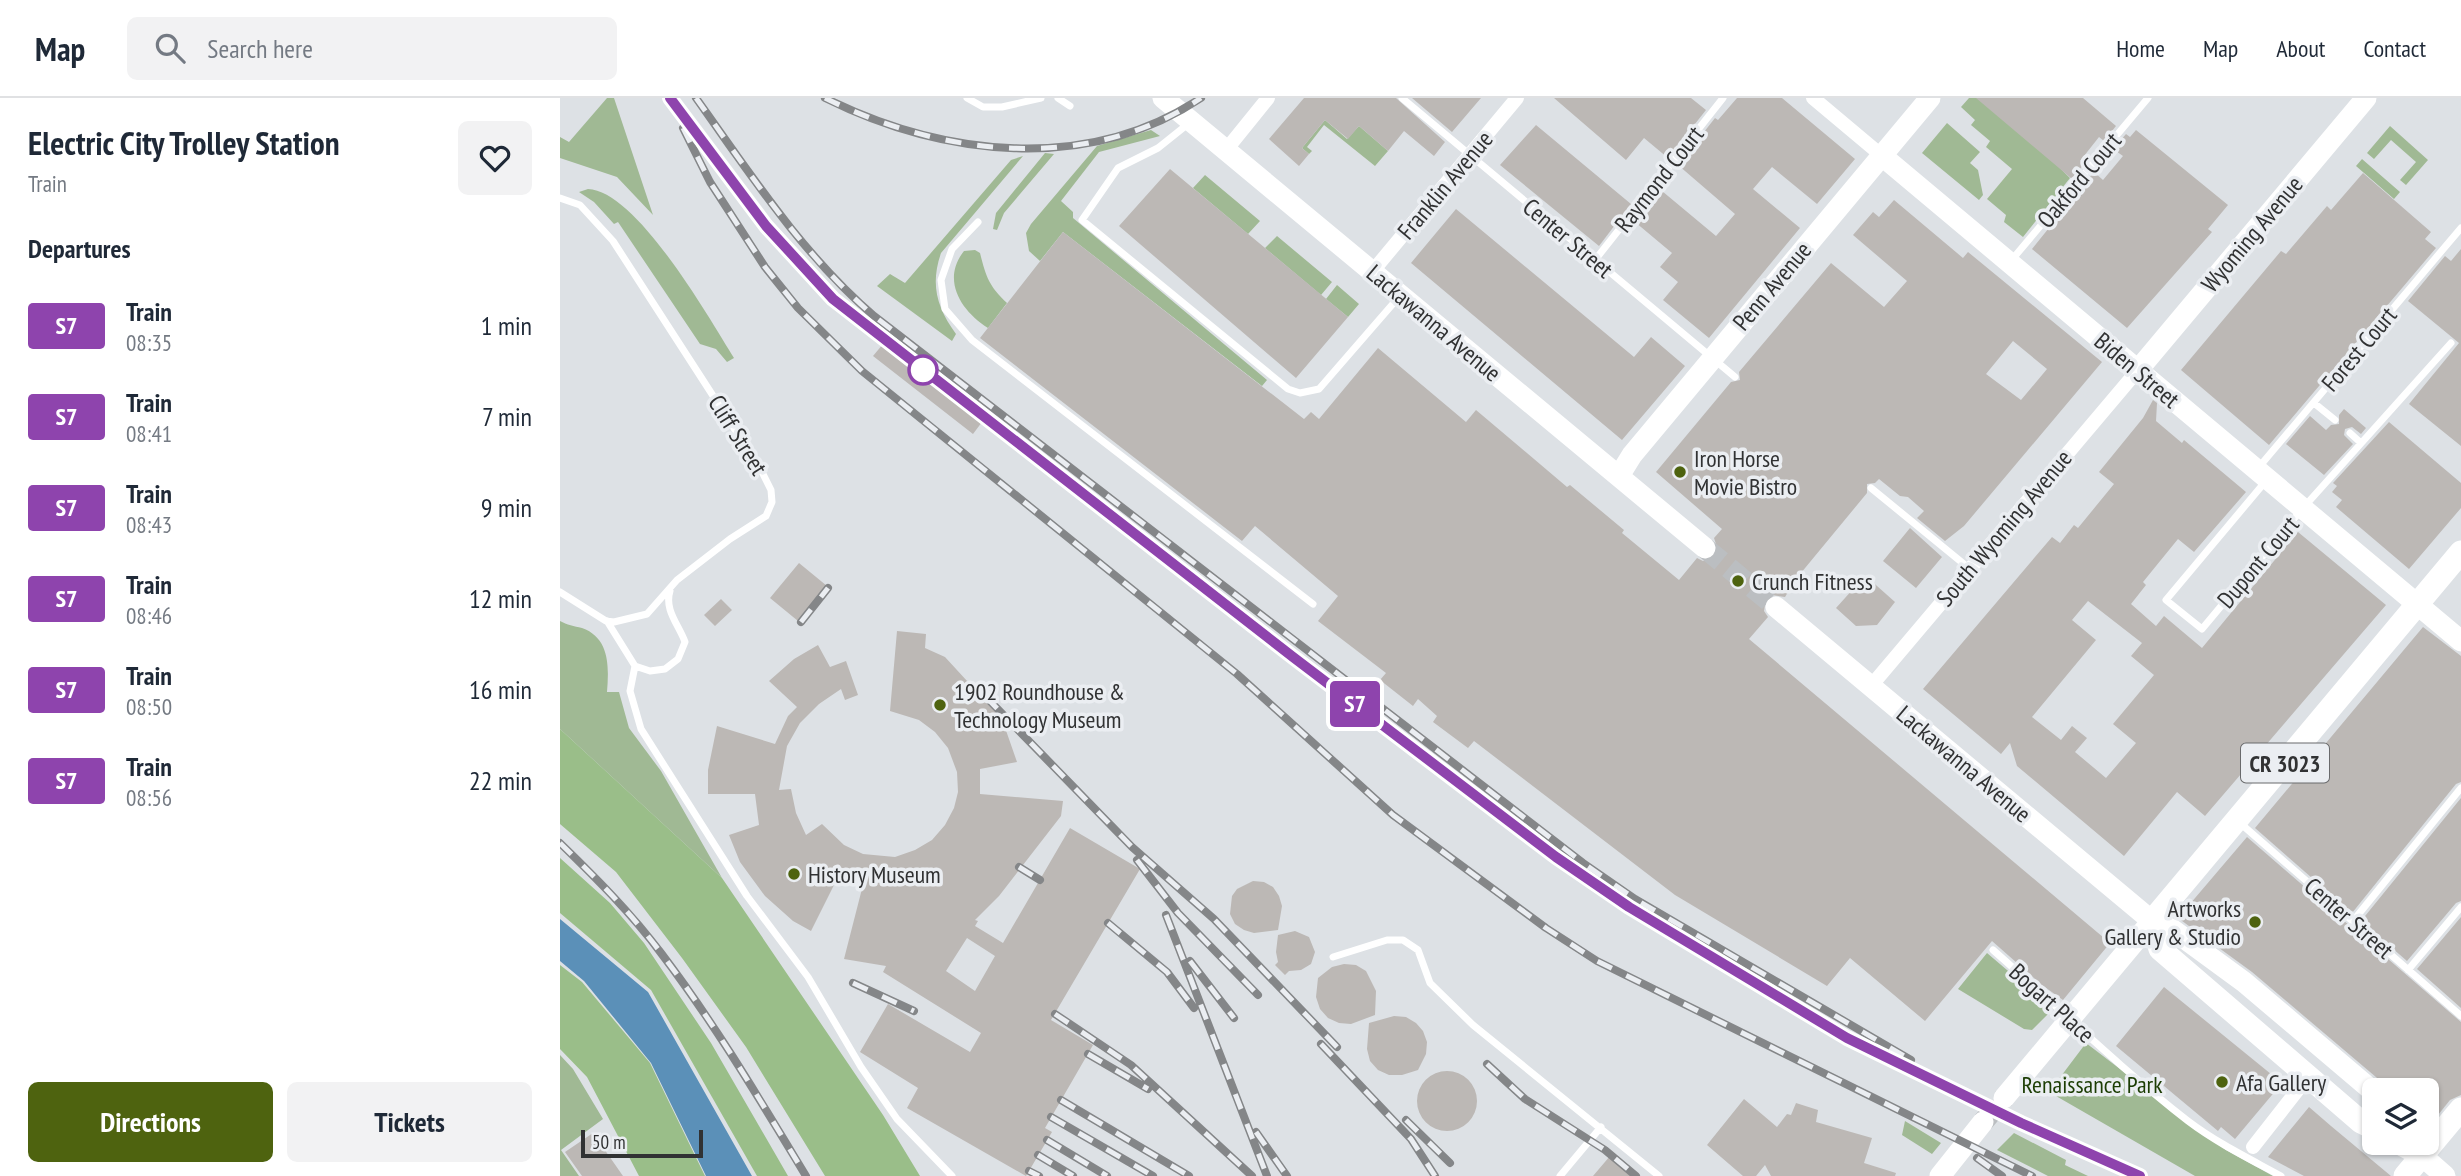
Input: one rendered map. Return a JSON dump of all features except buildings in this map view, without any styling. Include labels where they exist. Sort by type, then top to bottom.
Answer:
[{"type":"main road","name":"Lackawanna Avenue","points":[[1163,98],[1705,548]]},
{"type":"main road","name":"Penn Avenue","points":[[1619,476],[1632,455],[1930,98]]},
{"type":"main road","name":"Wyoming Avenue","points":[[2138,370],[2366,98]]},
{"type":"main road","name":"Biden Street","points":[[1881,155],[2461,641]]},
{"type":"main road","name":"CR 3023","points":[[2152,921],[2461,552]]},
{"type":"main road","name":"Lackawanna Avenue","points":[[1776,607],[2152,921],[2173,930],[2244,982],[2362,1082]]},
{"type":"main road","name":"Lackawanna Avenue","points":[[2152,921],[2160,949],[2362,1122]]},
{"type":"main road","points":[[2004,1098],[2152,921]]},
{"type":"main road","points":[[2439,1129],[2461,1109]]},
{"type":"main road","points":[[1940,1176],[1983,1122]]},
{"type":"main road","points":[[2405,1176],[2414,1155]]},
{"type":"main road","points":[[2423,1155],[2445,1176]]},
{"type":"street","points":[[1226,150],[1268,98]]},
{"type":"street","name":"Franklin Avenue","points":[[1372,272],[1517,98]]},
{"type":"street","name":"Biden Street","points":[[1813,98],[1881,155]]},
{"type":"street","name":"South Wyoming Avenue","points":[[1871,686],[2138,370]]},
{"type":"street","points":[[2253,1147],[2307,1078]]},
{"type":"lane","points":[[967,98],[983,107],[1002,107],[1041,98]]},
{"type":"lane","points":[[1058,98],[1070,106]]},
{"type":"lane","name":"Center Street","points":[[1402,98],[1711,360],[1735,377]]},
{"type":"lane","name":"Raymond Court","points":[[1595,260],[1723,98]]},
{"type":"lane","name":"Oakford Court","points":[[2010,263],[2148,98]]},
{"type":"lane","points":[[1192,122],[1158,148],[1118,167],[1082,219],[1111,246],[1288,389],[1300,393],[1319,389],[1400,295]]},
{"type":"lane","name":"Cliff Street","points":[[560,198],[580,205],[613,241],[744,443],[771,490],[772,502],[766,516],[730,539],[671,587],[647,614],[614,622],[606,621]]},
{"type":"lane","points":[[978,222],[952,249],[941,280],[945,309],[983,348],[1313,604]]},
{"type":"lane","name":"Forest Court","points":[[2262,475],[2314,403],[2461,228]]},
{"type":"lane","name":"Dupont Court","points":[[2262,475],[2166,600],[2202,629],[2303,508],[2451,343]]},
{"type":"lane","points":[[2314,403],[2335,420]]},
{"type":"lane","points":[[2350,433],[2361,443]]},
{"type":"lane","points":[[1871,488],[1970,569]]},
{"type":"lane","points":[[560,592],[606,621],[635,666],[650,671],[665,669],[678,659],[685,642],[671,615],[668,598],[671,587]]},
{"type":"lane","points":[[635,666],[630,691],[641,729],[747,896],[808,978],[868,1077],[897,1119],[952,1176]]},
{"type":"lane","points":[[2353,921],[2461,789]]},
{"type":"lane","name":"Center Street","points":[[2236,820],[2461,1016]]},
{"type":"lane","points":[[2408,970],[2461,907]]},
{"type":"lane","points":[[1333,957],[1362,946],[1403,940],[1418,950],[1430,983],[1473,1025],[1659,1176]]},
{"type":"lane","name":"Bogart Place","points":[[1993,950],[2069,1020],[2190,1122],[2238,1153],[2281,1176]]},
{"type":"lane","points":[[1560,1176],[1601,1127]]},
{"type":"green space","points":[[607,98],[614,98],[653,215],[617,177],[560,158],[560,137],[569,142]]},
{"type":"green space","points":[[1969,98],[1989,98],[2070,178],[2023,237],[2004,222],[2006,215],[1987,199],[2012,169],[1986,147],[1990,141],[1971,125],[1975,120],[1961,107]]},
{"type":"green space","points":[[1325,120],[1347,139],[1359,126],[1388,151],[1375,166],[1324,125],[1307,147],[1312,151],[1309,154],[1302,148]]},
{"type":"green space","points":[[1947,123],[1980,152],[1970,163],[1978,170],[1983,195],[1979,200],[1922,153]]},
{"type":"green space","points":[[2390,126],[2428,160],[2406,185],[2400,180],[2416,162],[2391,140],[2374,159],[2367,153]]},
{"type":"green space","points":[[1151,130],[1160,136],[1099,152],[1061,201],[1073,212],[1073,218],[1267,380],[1262,386],[1063,232],[1040,261],[1029,251],[1026,233],[1031,224],[1097,146]]},
{"type":"green space","points":[[1045,153],[1054,154],[1004,213],[997,230],[993,229],[996,213]]},
{"type":"green space","points":[[1023,156],[941,253],[936,276],[937,296],[944,315],[956,334],[952,341],[877,286],[890,274],[905,283],[1011,160]]},
{"type":"green space","points":[[2362,159],[2400,192],[2394,199],[2356,166]]},
{"type":"green space","points":[[1205,175],[1260,221],[1248,234],[1193,188]]},
{"type":"green space","points":[[588,189],[607,195],[628,211],[649,233],[690,287],[734,358],[727,362],[716,349],[700,344],[618,222],[614,224],[594,202],[579,192]]},
{"type":"green space","points":[[1277,236],[1332,282],[1321,295],[1265,248]]},
{"type":"green space","points":[[975,250],[980,253],[992,286],[1007,303],[988,328],[962,304],[954,284],[957,262],[964,251]]},
{"type":"green space","points":[[1337,285],[1359,304],[1348,317],[1326,299]]},
{"type":"green space","points":[[560,621],[591,633],[603,646],[608,673],[607,692],[619,692],[629,728],[661,771],[722,878],[560,729]]},
{"type":"green space","points":[[560,729],[722,878],[883,1115],[920,1176],[825,1176],[746,1047],[682,958],[616,872],[560,824]]},
{"type":"green space","points":[[560,858],[610,903],[644,943],[711,1043],[788,1176],[757,1176],[651,990],[560,913]]},
{"type":"green space","points":[[1987,953],[2053,1009],[2032,1030],[2024,1029],[1958,989]]},
{"type":"green space","points":[[560,965],[582,982],[650,1063],[705,1176],[639,1176],[587,1077],[560,1049]]},
{"type":"green space","name":"Renaissance Park","points":[[2086,1043],[2226,1150],[2273,1176],[2195,1176],[2049,1092]]},
{"type":"green space","points":[[560,1055],[573,1069],[603,1119],[561,1150],[579,1176],[560,1176]]},
{"type":"green space","points":[[1905,1121],[1941,1143],[1932,1154],[1902,1135]]},
{"type":"green space","points":[[2014,1133],[2066,1160],[2065,1165],[2088,1176],[2048,1176],[1997,1150]]},
{"type":"water","points":[[560,919],[648,992],[752,1176],[706,1176],[651,1063],[584,981],[560,961]]},
{"type":"tunnel","points":[[1705,548],[1776,607]]},
{"type":"tunnel","points":[[1983,1122],[2004,1098]]},
{"type":"railway","points":[[670,98],[767,226],[833,298],[1556,857],[1629,907],[1874,1052],[2140,1176]]},
{"type":"railway","points":[[696,98],[801,240],[848,292],[874,316],[1583,863],[1635,899],[1911,1060]]},
{"type":"railway","points":[[825,98],[870,118],[917,133],[965,144],[1014,148],[1063,147],[1111,138],[1157,122],[1201,98]]},
{"type":"railway","points":[[683,128],[710,182],[765,267],[798,308],[862,371],[1237,674],[1393,815],[1546,928],[1597,961],[2032,1176]]},
{"type":"railway","points":[[801,622],[828,588]]},
{"type":"railway","points":[[986,697],[1132,847],[1214,919],[1337,1047]]},
{"type":"railway","points":[[560,843],[650,938],[700,1007],[806,1176]]},
{"type":"railway","points":[[1137,860],[1178,913],[1258,995]]},
{"type":"railway","points":[[1019,867],[1040,880]]},
{"type":"railway","points":[[1166,915],[1267,1176]]},
{"type":"railway","points":[[1108,923],[1167,972],[1194,1008]]},
{"type":"railway","points":[[1190,961],[1234,1018]]},
{"type":"railway","points":[[853,983],[914,1011]]},
{"type":"railway","points":[[1055,1014],[1131,1065],[1252,1176]]},
{"type":"railway","points":[[1321,1044],[1411,1139],[1435,1176]]},
{"type":"railway","points":[[1088,1054],[1148,1089]]},
{"type":"railway","points":[[1487,1064],[1525,1099],[1605,1150],[1636,1176]]},
{"type":"railway","points":[[1061,1100],[1189,1176]]},
{"type":"railway","points":[[1051,1117],[1153,1176]]},
{"type":"railway","points":[[1406,1120],[1450,1163]]},
{"type":"railway","points":[[1256,1132],[1287,1176]]},
{"type":"railway","points":[[1047,1140],[1107,1176]]},
{"type":"railway","points":[[1038,1155],[1073,1176]]},
{"type":"railway","points":[[1977,1158],[2002,1176]]},
{"type":"railway","points":[[1029,1171],[1039,1176]]},
{"type":"train","name":"S7","points":[[670,98],[766,226],[833,299],[1293,657],[1556,857],[1629,907],[1847,1038],[2021,1123],[2140,1176]]},
{"type":"place","name":"Iron Horse Movie Bistro","points":[[1680,472]]},
{"type":"place","name":"Crunch Fitness","points":[[1738,581]]},
{"type":"place","name":"1902 Roundhouse & Technology Museum","points":[[940,705]]},
{"type":"place","name":"History Museum","points":[[794,874]]},
{"type":"place","name":"Artworks Gallery & Studio","points":[[2255,922]]},
{"type":"place","name":"Afa Gallery","points":[[2222,1082]]}]
